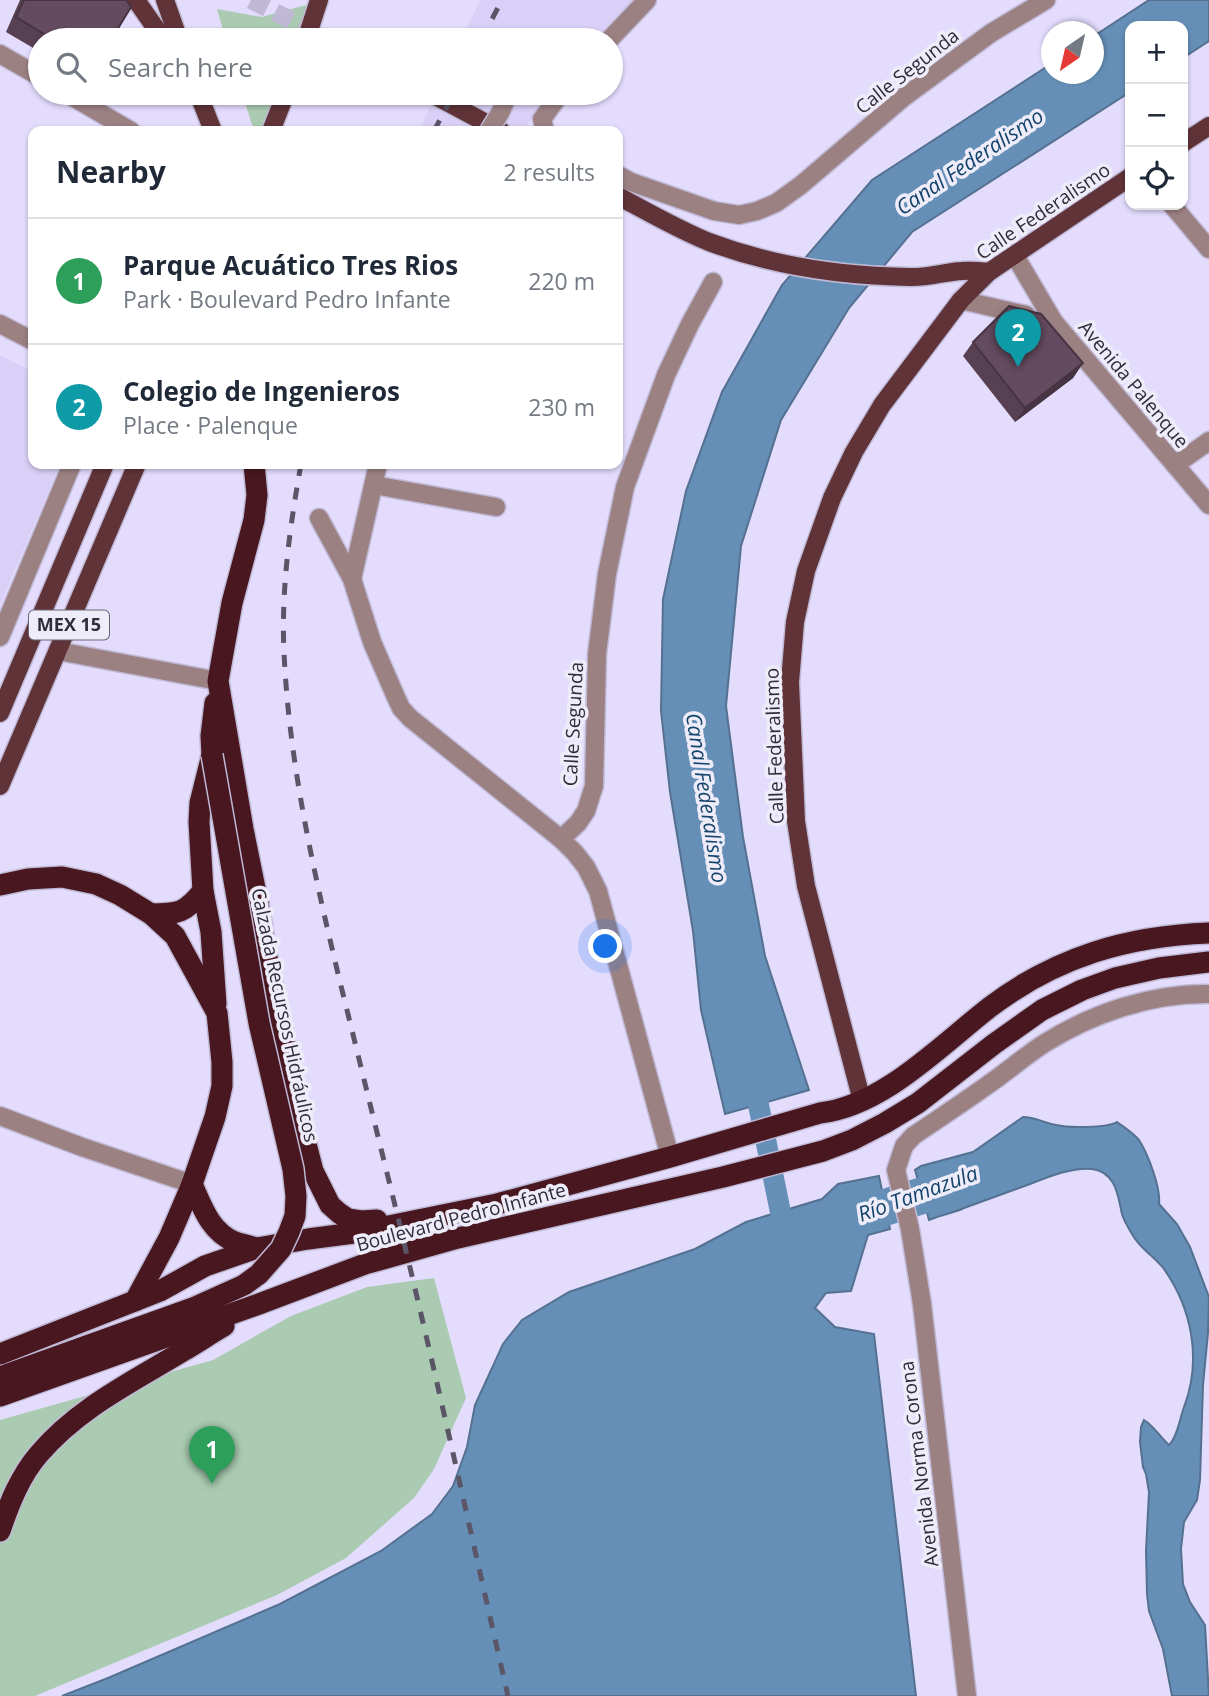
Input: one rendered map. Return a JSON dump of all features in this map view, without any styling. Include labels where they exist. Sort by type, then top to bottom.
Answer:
[{"type":"highway","name":"Calzada Recursos Hidráulicos","points":[[0,1377],[193,1308],[244,1285],[259,1274],[281,1249],[295,1216],[293,1169],[259,1023],[212,746],[218,681],[232,603],[254,520],[257,495],[254,469]]},
{"type":"highway","name":"Calzada Recursos Hidráulicos","points":[[218,681],[265,948],[302,1128],[313,1171],[330,1205],[348,1219],[361,1221],[404,1219],[497,1204]]},
{"type":"highway","points":[[135,1301],[169,1238],[192,1184],[222,1086],[211,932],[203,891],[199,822],[200,803],[212,746]]},
{"type":"highway","points":[[0,885],[28,879],[62,877],[96,884],[120,895],[151,914],[175,936],[217,1013]]},
{"type":"highway","points":[[151,914],[169,914],[185,910],[203,891]]},
{"type":"highway","name":"Boulevard Pedro Infante","points":[[0,1354],[160,1291],[205,1266],[257,1248],[354,1233],[497,1204],[832,1112],[862,1101],[892,1085],[992,1005],[1042,974],[1084,955],[1128,942],[1177,934],[1209,933]]},
{"type":"highway","name":"Boulevard Pedro Infante","points":[[0,1396],[365,1264],[458,1238],[723,1177],[823,1151],[863,1134],[918,1103],[1042,1010],[1082,990],[1115,978],[1159,968],[1209,962]]},
{"type":"highway","points":[[192,1184],[212,1226],[223,1236],[257,1248]]},
{"type":"highway","points":[[0,1531],[20,1483],[37,1456],[72,1421],[129,1381],[183,1352],[259,1304]]},
{"type":"main road","points":[[136,0],[156,28]]},
{"type":"main road","points":[[165,0],[176,28]]},
{"type":"main road","points":[[310,28],[319,0]]},
{"type":"main road","points":[[203,105],[211,126]]},
{"type":"main road","points":[[273,126],[281,105]]},
{"type":"main road","points":[[453,105],[493,126]]},
{"type":"main road","points":[[1188,140],[1209,126]]},
{"type":"main road","name":"Calle Federalismo","points":[[862,1101],[806,886],[796,821],[790,682],[795,622],[806,570],[832,498],[854,452],[882,405],[961,300],[989,272],[1125,180]]},
{"type":"main road","points":[[623,199],[708,241],[788,265],[858,276],[914,278],[963,271],[989,272]]},
{"type":"main road","name":"MEX 15","points":[[0,713],[101,469]]},
{"type":"main road","name":"MEX 15","points":[[0,786],[135,469]]},
{"type":"street","points":[[620,28],[647,0]]},
{"type":"street","name":"Calle Segunda","points":[[623,177],[714,211],[739,215],[757,211],[776,203],[800,185],[904,97],[991,33],[1046,0]]},
{"type":"street","points":[[0,54],[28,70]]},
{"type":"street","points":[[87,105],[122,126]]},
{"type":"street","points":[[492,126],[504,105]]},
{"type":"street","points":[[544,126],[542,119],[552,105]]},
{"type":"street","points":[[1176,210],[1209,249]]},
{"type":"street","name":"Avenida Palenque","points":[[1015,256],[1054,321],[1209,505]]},
{"type":"street","name":"Calle Segunda","points":[[561,839],[578,824],[586,811],[594,786],[597,654],[607,574],[625,487],[666,375],[713,282]]},
{"type":"street","points":[[961,300],[1054,321]]},
{"type":"street","points":[[0,324],[28,338]]},
{"type":"street","points":[[1175,465],[1209,441]]},
{"type":"street","points":[[0,637],[70,469]]},
{"type":"street","points":[[352,579],[378,469]]},
{"type":"street","points":[[374,485],[496,507]]},
{"type":"street","points":[[319,519],[352,579],[372,642],[401,708],[561,839],[586,867],[598,891],[670,1157]]},
{"type":"street","points":[[58,651],[218,681]]},
{"type":"street","name":"Avenida Norma Corona","points":[[967,1696],[922,1304],[896,1170],[904,1146],[913,1136],[1045,1043],[1080,1025],[1117,1009],[1150,1000],[1209,994]]},
{"type":"street","points":[[0,1116],[192,1184]]},
{"type":"shaded area","points":[[480,0],[635,0],[606,28],[467,28]]},
{"type":"shaded area","points":[[431,105],[542,105],[527,126],[421,126]]},
{"type":"shaded area","points":[[0,355],[28,369],[28,469],[58,469],[0,605]]},
{"type":"green space","points":[[310,4],[301,28],[223,28],[217,9],[262,17]]},
{"type":"green space","points":[[246,105],[274,105],[266,126],[252,126]]},
{"type":"green space","points":[[434,1278],[466,1398],[434,1469],[414,1498],[346,1558],[277,1595],[35,1696],[0,1696],[0,1420],[213,1360],[291,1316],[367,1287]]},
{"type":"water","points":[[1149,0],[1209,0],[1209,41],[1188,55],[1188,21],[1125,21],[1125,95],[912,232],[849,308],[781,420],[741,546],[726,706],[743,837],[765,956],[809,1090],[725,1114],[701,1010],[693,931],[670,792],[661,711],[663,599],[686,491],[722,392],[782,285],[872,180],[1041,70],[1041,84],[1104,84],[1104,29]]},
{"type":"water","points":[[1023,1117],[1069,1127],[1117,1122],[1137,1137],[1153,1171],[1159,1204],[1177,1224],[1190,1247],[1209,1297],[1200,1480],[1197,1500],[1184,1522],[1181,1549],[1183,1584],[1190,1602],[1205,1625],[1209,1696],[1172,1696],[1163,1649],[1149,1611],[1147,1594],[1149,1492],[1143,1467],[1141,1427],[1144,1420],[1169,1445],[1178,1428],[1192,1371],[1191,1335],[1174,1284],[1160,1264],[1135,1239],[1123,1217],[1111,1180],[1100,1171],[1084,1169],[1060,1173],[929,1220],[915,1170],[973,1152]]},
{"type":"water","points":[[879,1176],[890,1229],[868,1235],[851,1291],[826,1293],[815,1308],[835,1327],[874,1334],[916,1696],[62,1696],[280,1604],[381,1551],[432,1514],[453,1486],[467,1447],[475,1405],[503,1344],[522,1320],[569,1292],[695,1249],[746,1222],[822,1199],[838,1184]]},
{"type":"building","points":[[24,0],[126,0],[131,7],[118,28],[34,28],[16,17]]},
{"type":"building","points":[[1009,306],[1041,314],[1083,363],[1025,408],[973,342]]},
{"type":"waterway","name":"Canal Federalismo","points":[[753,1078],[786,1239]]},
{"type":"waterway","name":"Río Tamazula","points":[[838,1226],[852,1218],[952,1186],[970,1177]]},
{"type":"tunnel","points":[[251,0],[306,28]]},
{"type":"railway","points":[[487,28],[502,0]]},
{"type":"railway","points":[[437,126],[448,105]]},
{"type":"railway","points":[[300,469],[287,558],[283,628],[287,694],[297,777],[330,941],[421,1313],[508,1696]]},
{"type":"place","name":"Colegio de Ingenieros","points":[[1018,367]]},
{"type":"place","name":"Parque Acuático Tres Rios","points":[[212,1484]]}]
